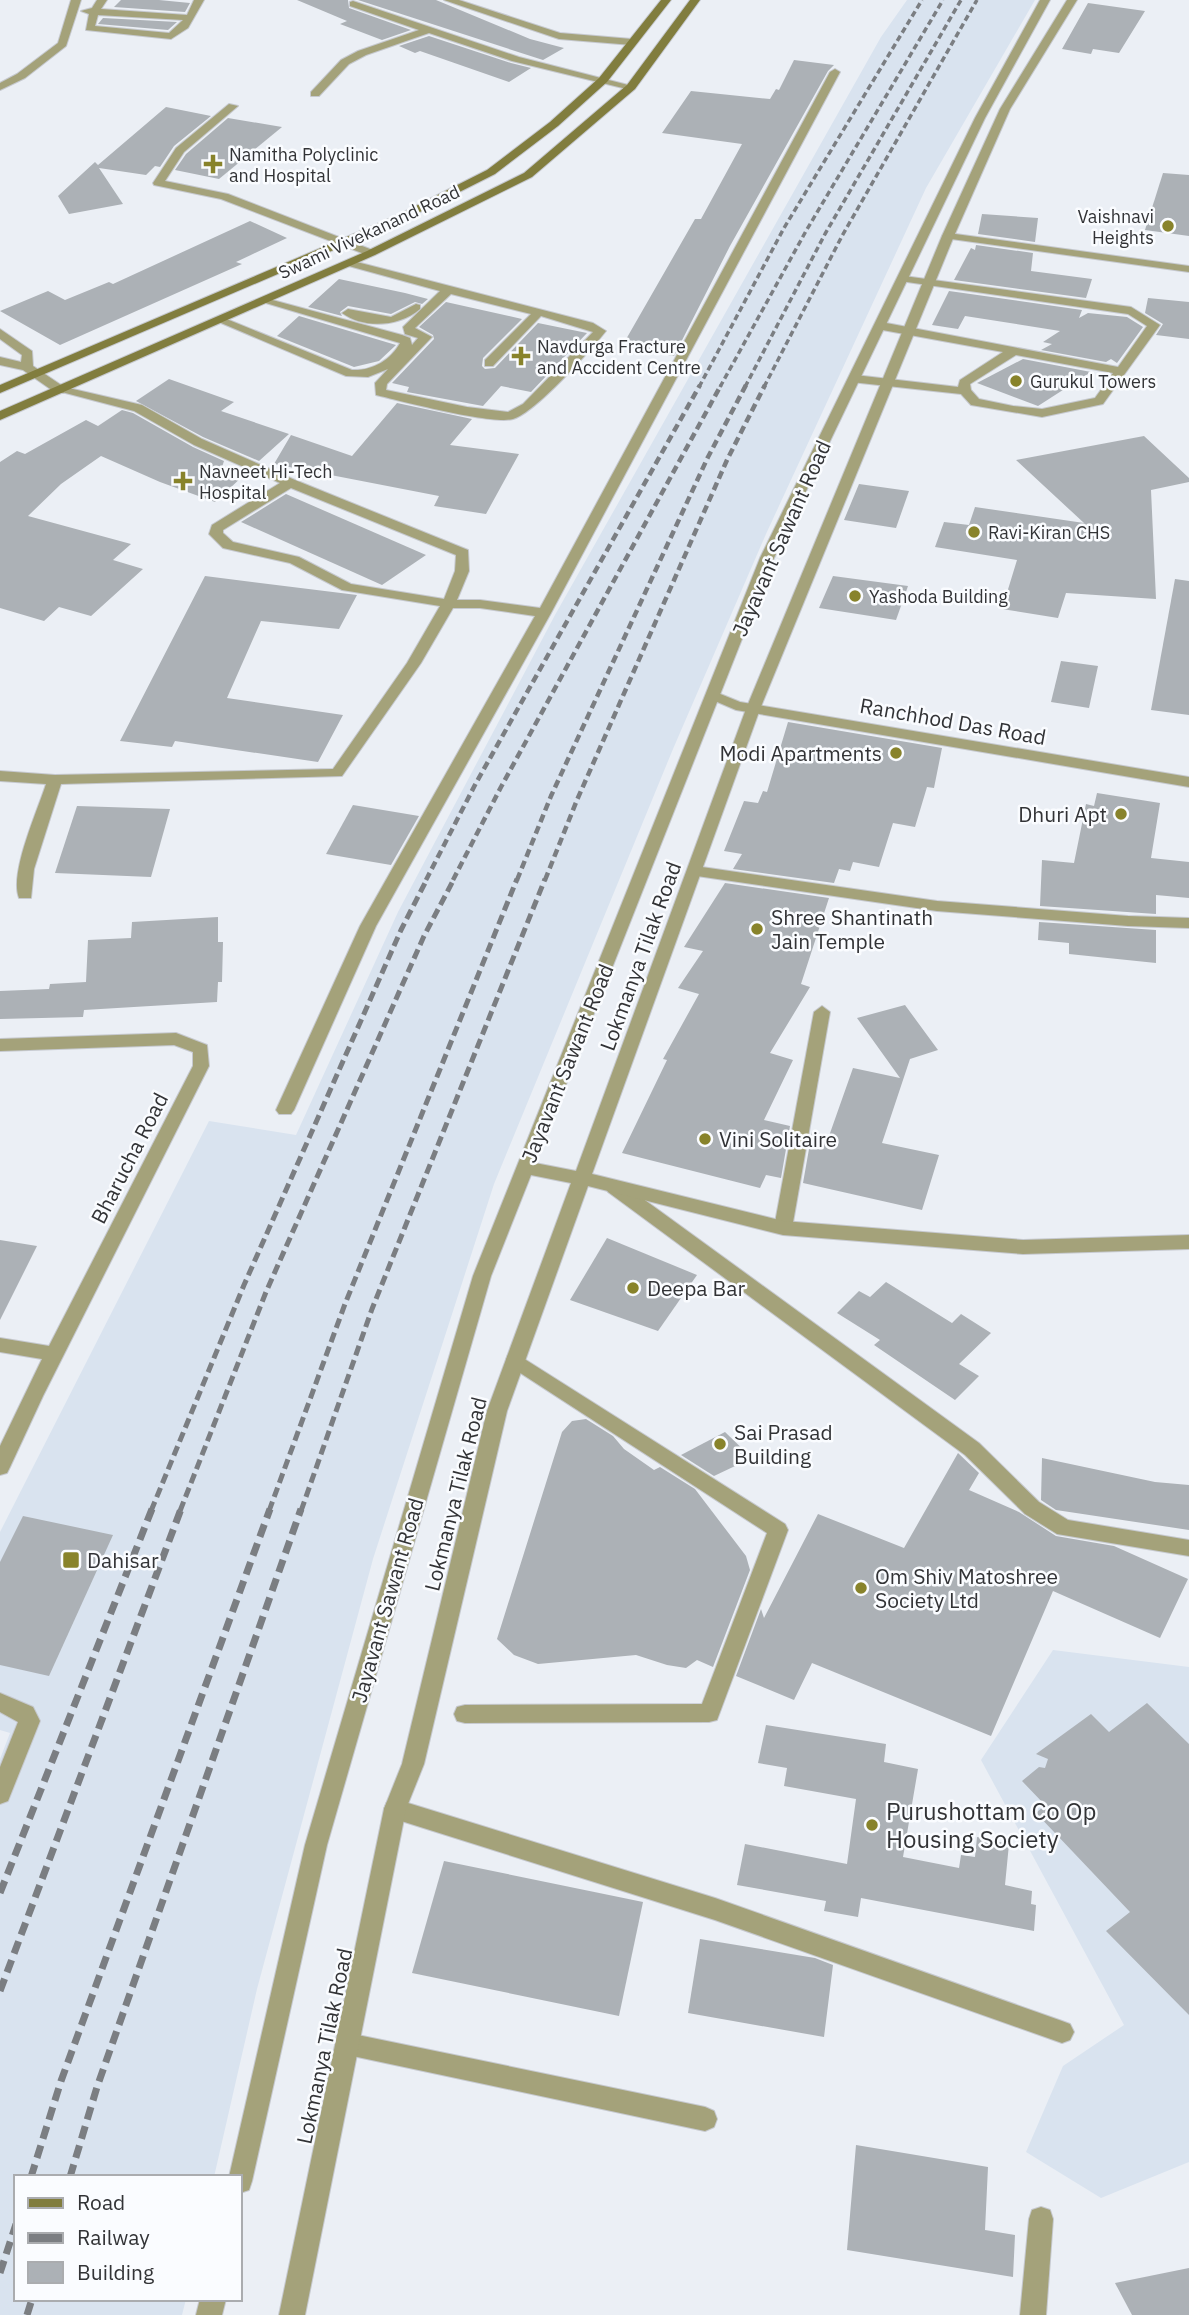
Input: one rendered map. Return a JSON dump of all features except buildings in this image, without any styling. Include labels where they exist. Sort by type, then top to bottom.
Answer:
[{"type":"main road","name":"Swami Vivekanand Road","points":[[0,389],[31,370],[402,217],[491,172],[554,124],[603,80],[666,0]]},
{"type":"main road","name":"Swami Vivekanand Road","points":[[0,416],[343,266],[528,175],[631,87],[695,0]]},
{"type":"street","points":[[0,87],[21,76],[63,44],[76,0]]},
{"type":"street","points":[[102,0],[94,12],[89,28],[171,36],[189,18],[198,0]]},
{"type":"street","points":[[449,0],[559,36],[632,42]]},
{"type":"street","name":"Jayavant Sawant Road","points":[[241,2175],[316,1845],[482,1276],[767,558],[980,118],[1045,0]]},
{"type":"street","name":"Jayavant Sawant Road","points":[[753,709],[948,236],[1005,109],[1073,0]]},
{"type":"street","points":[[352,4],[516,59],[631,87]]},
{"type":"street","points":[[72,11],[189,18]]},
{"type":"street","points":[[314,94],[345,62],[362,52],[427,30]]},
{"type":"street","points":[[285,1110],[368,926],[544,613],[835,72]]},
{"type":"street","points":[[233,106],[180,150],[158,183],[224,196],[371,253]]},
{"type":"street","points":[[948,236],[1189,269]]},
{"type":"street","points":[[343,266],[375,276],[387,275],[441,288],[539,312],[596,327],[600,331],[521,412],[510,416],[380,392],[381,383],[426,337],[409,331],[409,327],[441,288]]},
{"type":"street","points":[[904,279],[1131,311],[1142,315],[1154,325],[1099,401],[1042,413],[975,402],[965,391],[964,383],[1015,350]]},
{"type":"street","points":[[269,299],[396,321],[404,319],[441,288]]},
{"type":"street","points":[[220,320],[360,374],[383,370],[407,346],[406,341],[398,338],[269,299]]},
{"type":"street","points":[[489,363],[539,312]]},
{"type":"street","points":[[881,326],[1121,371]]},
{"type":"street","points":[[0,333],[28,354],[31,370]]},
{"type":"street","points":[[0,361],[31,370],[60,390],[138,408],[198,442],[290,483],[463,553],[466,561],[450,604],[419,655],[337,773],[55,780],[0,776]]},
{"type":"street","points":[[855,379],[965,391]]},
{"type":"street","points":[[290,483],[217,527],[218,539],[228,545],[295,559],[347,587],[450,604],[480,604],[544,613]]},
{"type":"street","name":"Ranchhod Das Road","points":[[713,695],[736,706],[1189,782]]},
{"type":"street","name":"Lokmanya Tilak Road","points":[[292,2315],[395,1809],[413,1764],[497,1411],[753,709]]},
{"type":"street","points":[[25,894],[26,869],[55,780]]},
{"type":"street","points":[[695,871],[937,906],[1128,921],[1189,923]]},
{"type":"street","points":[[783,1228],[822,1012]]},
{"type":"street","name":"Bharucha Road","points":[[0,1045],[176,1039],[201,1049],[201,1066],[54,1354],[0,1467]]},
{"type":"street","points":[[526,1168],[582,1178],[783,1228],[1023,1247],[1189,1242]]},
{"type":"street","points":[[614,1187],[972,1449],[1032,1508],[1064,1528],[1189,1548]]},
{"type":"street","points":[[0,1345],[54,1354]]},
{"type":"street","points":[[465,1713],[709,1713],[778,1530],[515,1360]]},
{"type":"street","points":[[0,1702],[25,1714],[29,1721],[0,1794]]},
{"type":"street","points":[[395,1809],[715,1909],[1062,2032]]},
{"type":"street","points":[[348,2043],[705,2119]]},
{"type":"street","points":[[1033,2315],[1041,2219]]},
{"type":"shaded area","points":[[907,0],[1035,0],[926,188],[766,534],[673,749],[494,1184],[373,1559],[257,1989],[214,2175],[14,2175],[14,2301],[186,2301],[182,2315],[0,2315],[0,1759],[10,1733],[0,1730],[0,1532],[209,1121],[296,1135],[398,912],[555,615],[881,37]]},
{"type":"shaded area","points":[[1053,1650],[1189,1667],[1189,2162],[1101,2198],[1026,2152],[1063,2066],[1124,2025],[981,1760]]},
{"type":"railway","points":[[699,387],[784,228],[922,0]]},
{"type":"railway","points":[[720,387],[806,231],[943,0]]},
{"type":"railway","points":[[745,387],[825,234],[961,0]]},
{"type":"railway","points":[[764,387],[842,236],[977,0]]},
{"type":"railway","points":[[426,880],[476,783],[700,385]]},
{"type":"railway","points":[[453,880],[721,385]]},
{"type":"railway","points":[[517,880],[551,796],[708,457],[746,385]]},
{"type":"railway","points":[[545,880],[577,800],[727,460],[765,385]]},
{"type":"railway","points":[[151,1511],[244,1285],[401,930],[427,879]]},
{"type":"railway","points":[[180,1511],[266,1292],[424,936],[454,879]]},
{"type":"railway","points":[[269,1511],[345,1304],[517,879]]},
{"type":"railway","points":[[301,1511],[372,1309],[545,879]]},
{"type":"railway","points":[[0,1893],[152,1509]]},
{"type":"railway","points":[[0,1991],[181,1509]]},
{"type":"railway","points":[[32,2175],[61,2081],[270,1509]]},
{"type":"railway","points":[[71,2175],[97,2087],[301,1509]]},
{"type":"railway","points":[[0,2273],[14,2230]]},
{"type":"railway","points":[[27,2315],[31,2301]]},
{"type":"place","name":"Namitha Polyclinic and Hospital","points":[[213,164]]},
{"type":"place","name":"Vaishnavi Heights","points":[[1168,226]]},
{"type":"place","name":"Navdurga Fracture and Accident Centre","points":[[521,356]]},
{"type":"place","name":"Gurukul Towers","points":[[1016,381]]},
{"type":"place","name":"Navneet Hi-Tech Hospital","points":[[183,481]]},
{"type":"place","name":"Ravi-Kiran CHS","points":[[974,532]]},
{"type":"place","name":"Yashoda Building","points":[[855,596]]},
{"type":"place","name":"Modi Apartments","points":[[896,753]]},
{"type":"place","name":"Dhuri Apt","points":[[1121,814]]},
{"type":"place","name":"Shree Shantinath Jain Temple","points":[[757,929]]},
{"type":"place","name":"Vini Solitaire","points":[[705,1139]]},
{"type":"place","name":"Deepa Bar","points":[[633,1288]]},
{"type":"place","name":"Sai Prasad Building","points":[[720,1444]]},
{"type":"place","name":"Dahisar","points":[[71,1560]]},
{"type":"place","name":"Om Shiv Matoshree Society Ltd","points":[[861,1588]]},
{"type":"place","name":"Purushottam Co Op Housing Society","points":[[872,1825]]}]
